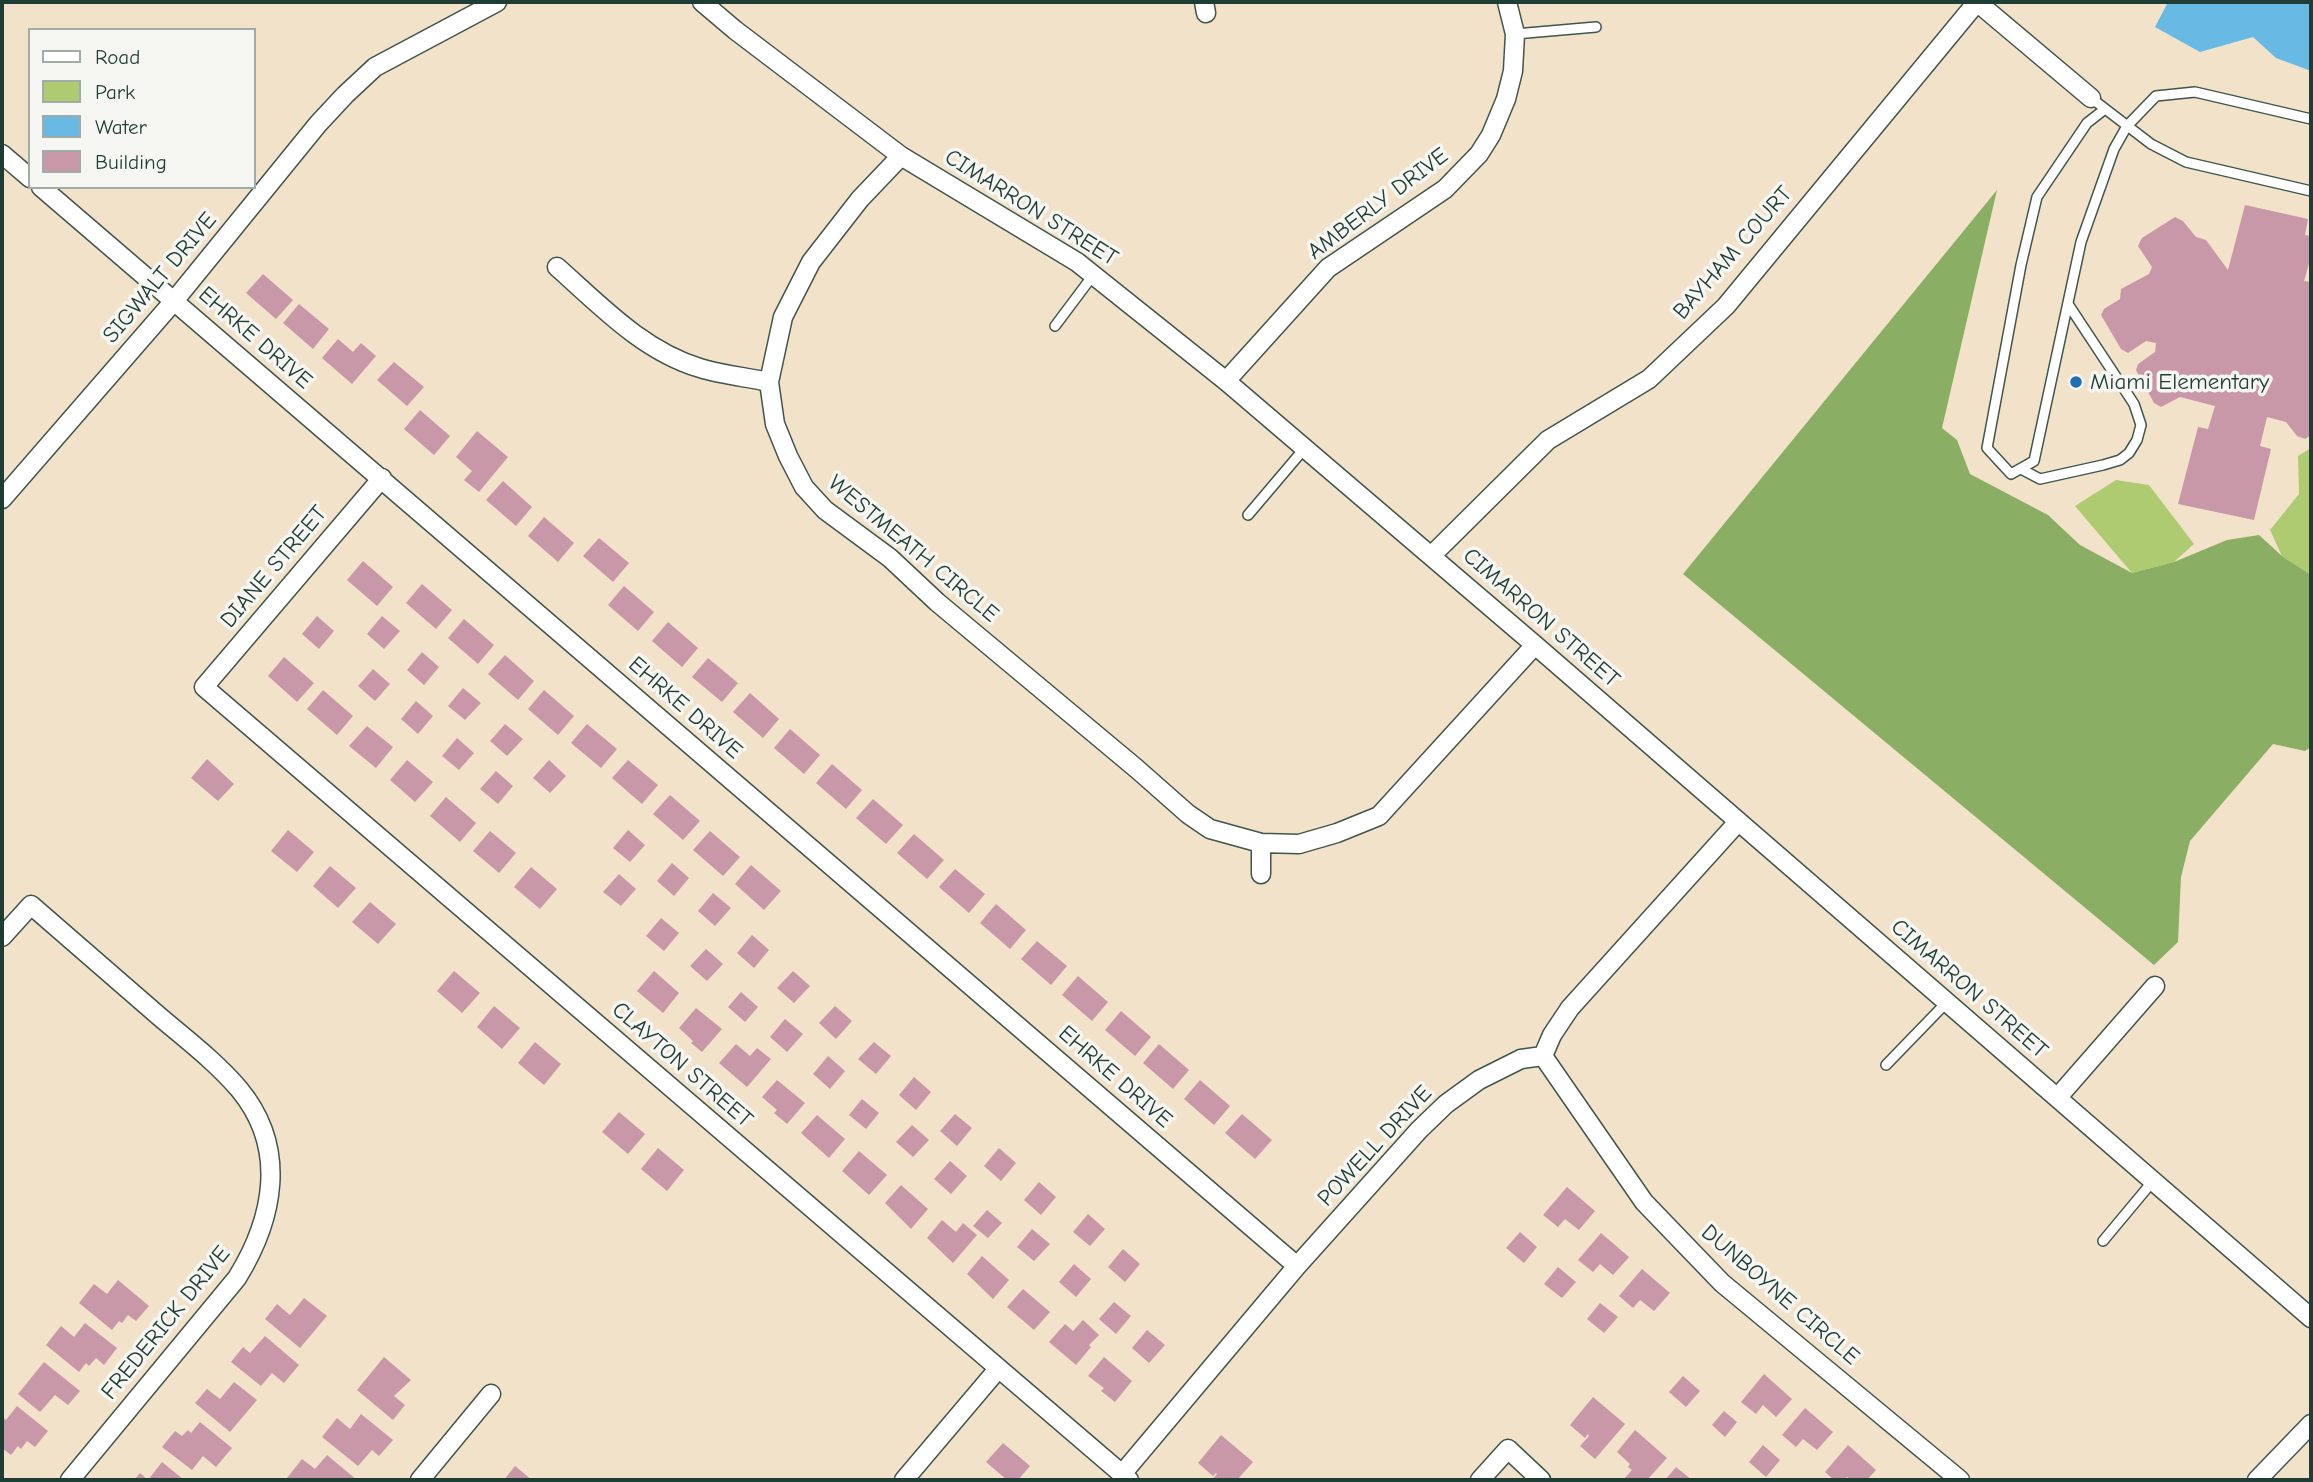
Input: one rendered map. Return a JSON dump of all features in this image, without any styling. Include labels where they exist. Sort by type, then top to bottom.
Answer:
[{"type":"street","name":"SIGWALT DRIVE","points":[[2,499],[174,302],[318,124],[375,66],[497,2]]},
{"type":"street","name":"CIMARRON STREET","points":[[702,2],[901,156],[1029,231],[1094,274],[1226,381],[1535,645],[2311,1318]]},
{"type":"street","name":"AMBERLY DRIVE","points":[[1226,381],[1328,268],[1445,188],[1479,154],[1491,135],[1506,99],[1513,71],[1515,34],[1507,2]]},
{"type":"street","points":[[1977,2],[2098,103]]},
{"type":"street","name":"BAYHAM COURT","points":[[1431,556],[1548,440],[1648,379],[1726,306],[1977,2]]},
{"type":"street","points":[[2,154],[28,176]]},
{"type":"street","name":"WESTMEATH CIRCLE","points":[[901,156],[859,199],[811,262],[783,317],[769,382],[775,424],[788,456],[803,487],[825,510],[890,558],[937,602],[1138,769],[1188,814],[1209,829],[1261,843],[1299,844],[1380,816],[1535,645]]},
{"type":"street","name":"EHRKE DRIVE","points":[[43,189],[1297,1266]]},
{"type":"street","points":[[557,267],[631,333],[666,354],[702,369],[769,382]]},
{"type":"street","name":"DIANE STREET","points":[[204,687],[382,478]]},
{"type":"street","name":"CLAYTON STREET","points":[[204,687],[1126,1477]]},
{"type":"street","points":[[1543,1056],[1552,1035],[1570,1008],[1738,822]]},
{"type":"street","points":[[1261,843],[1261,874]]},
{"type":"street","name":"FREDERICK DRIVE","points":[[2,937],[31,905],[225,1074],[252,1107],[262,1128],[271,1171],[271,1193],[263,1226],[253,1252],[237,1278],[70,1480]]},
{"type":"street","points":[[2058,1097],[2155,986]]},
{"type":"street","name":"POWELL DRIVE","points":[[1126,1477],[1297,1266],[1419,1130],[1446,1104],[1479,1080],[1521,1059],[1543,1056]]},
{"type":"street","name":"DUNBOYNE CIRCLE","points":[[1543,1056],[1644,1202],[1722,1283],[1960,1480]]},
{"type":"street","points":[[904,1480],[998,1369]]},
{"type":"street","points":[[420,1480],[491,1394]]},
{"type":"street","points":[[2257,1480],[2311,1424]]},
{"type":"street","points":[[1480,1480],[1508,1449],[1541,1480]]},
{"type":"lane","points":[[1515,34],[1596,27]]},
{"type":"lane","points":[[2311,119],[2195,92],[2156,96],[2127,126],[2114,149],[2085,229],[2034,461],[2011,474],[1987,448],[2021,265],[2037,197],[2098,103],[2127,126],[2151,144],[2186,162],[2311,191]]},
{"type":"lane","points":[[1055,326],[1094,274]]},
{"type":"lane","points":[[2021,468],[2040,479],[2103,465],[2120,460],[2129,453],[2137,440],[2141,425],[2134,404],[2068,304]]},
{"type":"lane","points":[[1248,515],[1304,449]]},
{"type":"lane","points":[[1886,1065],[1946,1003]]},
{"type":"lane","points":[[2103,1241],[2154,1180]]},
{"type":"green space","points":[[1997,190],[1942,428],[1957,440],[1970,474],[2048,515],[2080,545],[2132,573],[2174,562],[2227,540],[2259,535],[2282,556],[2311,575],[2311,747],[2305,751],[2273,744],[2190,841],[2181,877],[2178,942],[2154,965],[1683,574]]},
{"type":"green space","points":[[2311,448],[2311,575],[2282,556],[2270,530],[2299,494],[2298,456]]},
{"type":"green space","points":[[2116,480],[2149,485],[2194,544],[2174,562],[2132,573],[2075,506]]},
{"type":"water","points":[[2168,2],[2311,2],[2311,71],[2276,58],[2253,37],[2200,52],[2155,27]]},
{"type":"building","name":"Miami Elementary","points":[[2245,205],[2308,219],[2305,235],[2311,236],[2311,257],[2304,281],[2311,282],[2311,435],[2305,439],[2297,436],[2286,422],[2267,417],[2260,446],[2271,449],[2254,520],[2178,504],[2198,427],[2208,429],[2215,406],[2180,397],[2161,407],[2154,403],[2136,370],[2138,364],[2155,352],[2156,343],[2146,341],[2128,353],[2121,349],[2101,315],[2104,309],[2120,299],[2121,289],[2149,274],[2152,267],[2138,246],[2142,238],[2175,217],[2183,221],[2196,237],[2206,240],[2228,270]]},
{"type":"building","points":[[263,274],[293,300],[276,319],[246,293]]},
{"type":"building","points":[[299,304],[329,329],[313,349],[283,323]]},
{"type":"building","points":[[338,339],[353,352],[361,343],[376,356],[352,384],[322,358]]},
{"type":"building","points":[[394,362],[424,387],[407,406],[377,380]]},
{"type":"building","points":[[420,410],[450,436],[434,455],[404,429]]},
{"type":"building","points":[[477,431],[508,457],[479,492],[464,480],[472,471],[456,457]]},
{"type":"building","points":[[503,481],[532,507],[516,526],[486,500]]},
{"type":"building","points":[[544,517],[574,543],[558,562],[528,536]]},
{"type":"building","points":[[599,538],[629,563],[613,582],[583,556]]},
{"type":"building","points":[[363,561],[393,587],[377,606],[347,580]]},
{"type":"building","points":[[422,584],[452,610],[436,629],[406,603]]},
{"type":"building","points":[[624,586],[654,612],[638,631],[608,605]]},
{"type":"building","points":[[317,616],[334,631],[319,649],[302,634]]},
{"type":"building","points":[[382,616],[400,631],[384,649],[367,634]]},
{"type":"building","points":[[464,619],[494,645],[478,664],[448,638]]},
{"type":"building","points":[[668,622],[698,648],[682,667],[652,641]]},
{"type":"building","points":[[422,652],[439,667],[424,685],[407,670]]},
{"type":"building","points":[[505,655],[534,681],[518,700],[488,674]]},
{"type":"building","points":[[284,657],[314,683],[297,702],[268,676]]},
{"type":"building","points":[[708,658],[738,683],[722,702],[692,677]]},
{"type":"building","points":[[373,669],[390,684],[375,701],[358,686]]},
{"type":"building","points":[[463,688],[481,703],[465,720],[448,706]]},
{"type":"building","points":[[323,690],[353,716],[337,735],[307,709]]},
{"type":"building","points":[[544,690],[574,716],[558,735],[528,709]]},
{"type":"building","points":[[750,693],[779,719],[763,738],[733,712]]},
{"type":"building","points":[[416,701],[433,716],[418,734],[401,719]]},
{"type":"building","points":[[505,724],[523,739],[507,756],[490,741]]},
{"type":"building","points":[[587,724],[617,749],[601,768],[571,743]]},
{"type":"building","points":[[367,726],[393,747],[376,768],[349,746]]},
{"type":"building","points":[[790,729],[820,755],[804,774],[774,748]]},
{"type":"building","points":[[457,738],[474,753],[459,770],[442,756]]},
{"type":"building","points":[[207,759],[234,784],[218,801],[191,778]]},
{"type":"building","points":[[407,760],[433,782],[415,802],[390,780]]},
{"type":"building","points":[[549,760],[566,776],[550,793],[533,778]]},
{"type":"building","points":[[628,760],[658,785],[642,804],[612,778]]},
{"type":"building","points":[[832,764],[862,790],[846,809],[816,783]]},
{"type":"building","points":[[496,771],[513,786],[498,804],[480,789]]},
{"type":"building","points":[[670,795],[700,821],[683,840],[653,814]]},
{"type":"building","points":[[446,797],[476,823],[460,842],[430,816]]},
{"type":"building","points":[[873,799],[903,825],[886,844],[856,818]]},
{"type":"building","points":[[288,830],[314,852],[297,872],[271,851]]},
{"type":"building","points":[[628,830],[645,845],[630,862],[613,848]]},
{"type":"building","points":[[490,831],[516,853],[499,873],[473,851]]},
{"type":"building","points":[[710,831],[740,857],[723,876],[693,850]]},
{"type":"building","points":[[914,834],[944,860],[927,879],[897,853]]},
{"type":"building","points":[[672,863],[689,878],[674,896],[657,881]]},
{"type":"building","points":[[751,865],[781,891],[764,910],[735,884]]},
{"type":"building","points":[[330,866],[356,888],[338,908],[313,886]]},
{"type":"building","points":[[531,867],[557,889],[540,909],[514,887]]},
{"type":"building","points":[[955,869],[985,894],[969,913],[939,887]]},
{"type":"building","points":[[619,874],[636,889],[621,906],[603,892]]},
{"type":"building","points":[[713,893],[731,908],[715,926],[698,911]]},
{"type":"building","points":[[370,902],[396,924],[378,944],[352,922]]},
{"type":"building","points":[[996,904],[1026,930],[1010,949],[980,923]]},
{"type":"building","points":[[661,918],[679,933],[664,951],[646,936]]},
{"type":"building","points":[[752,935],[769,950],[754,968],[737,953]]},
{"type":"building","points":[[1037,941],[1067,966],[1051,985],[1021,959]]},
{"type":"building","points":[[706,949],[723,964],[707,981],[690,966]]},
{"type":"building","points":[[454,971],[480,993],[462,1013],[437,991]]},
{"type":"building","points":[[654,971],[679,993],[663,1013],[637,991]]},
{"type":"building","points":[[793,971],[810,986],[794,1003],[777,988]]},
{"type":"building","points":[[1078,976],[1108,1002],[1092,1021],[1062,995]]},
{"type":"building","points":[[741,992],[758,1007],[745,1022],[728,1007]]},
{"type":"building","points":[[494,1006],[520,1028],[502,1049],[477,1027]]},
{"type":"building","points":[[835,1006],[852,1021],[836,1039],[819,1023]]},
{"type":"building","points":[[696,1008],[722,1029],[702,1052],[679,1028]]},
{"type":"building","points":[[1121,1011],[1151,1037],[1135,1056],[1105,1030]]},
{"type":"building","points":[[785,1019],[803,1034],[787,1052],[770,1037]]},
{"type":"building","points":[[535,1042],[561,1064],[544,1085],[518,1063]]},
{"type":"building","points":[[874,1042],[891,1056],[876,1074],[858,1059]]},
{"type":"building","points":[[736,1044],[750,1056],[757,1048],[771,1059],[747,1087],[719,1063]]},
{"type":"building","points":[[1159,1044],[1189,1070],[1173,1089],[1143,1063]]},
{"type":"building","points":[[828,1056],[845,1071],[830,1089],[813,1074]]},
{"type":"building","points":[[914,1077],[931,1092],[916,1110],[899,1095]]},
{"type":"building","points":[[777,1080],[805,1103],[787,1124],[774,1113],[777,1110],[762,1097]]},
{"type":"building","points":[[1200,1080],[1230,1106],[1214,1125],[1184,1099]]},
{"type":"building","points":[[862,1099],[879,1113],[866,1129],[849,1115]]},
{"type":"building","points":[[619,1112],[645,1134],[628,1154],[602,1132]]},
{"type":"building","points":[[955,1114],[972,1128],[957,1146],[940,1131]]},
{"type":"building","points":[[1242,1114],[1272,1140],[1255,1159],[1225,1133]]},
{"type":"building","points":[[817,1115],[845,1139],[829,1158],[801,1133]]},
{"type":"building","points":[[912,1125],[929,1140],[913,1157],[896,1142]]},
{"type":"building","points":[[658,1148],[684,1170],[667,1191],[641,1169]]},
{"type":"building","points":[[999,1148],[1016,1163],[1001,1181],[984,1166]]},
{"type":"building","points":[[859,1151],[887,1175],[869,1195],[842,1171]]},
{"type":"building","points":[[950,1161],[967,1176],[951,1194],[934,1179]]},
{"type":"building","points":[[1039,1182],[1056,1197],[1041,1215],[1024,1200]]},
{"type":"building","points":[[901,1185],[928,1209],[911,1229],[885,1203]]},
{"type":"building","points":[[1567,1187],[1595,1211],[1579,1230],[1565,1219],[1558,1227],[1543,1215]]},
{"type":"building","points":[[987,1210],[1002,1223],[988,1238],[973,1226]]},
{"type":"building","points":[[1088,1214],[1105,1229],[1090,1246],[1073,1232]]},
{"type":"building","points":[[942,1220],[956,1232],[963,1223],[977,1235],[953,1263],[927,1238]]},
{"type":"building","points":[[1032,1229],[1050,1244],[1034,1261],[1017,1247]]},
{"type":"building","points":[[1520,1232],[1537,1247],[1524,1263],[1506,1248]]},
{"type":"building","points":[[1601,1233],[1629,1257],[1613,1275],[1600,1264],[1593,1272],[1578,1260]]},
{"type":"building","points":[[1123,1249],[1140,1264],[1125,1282],[1108,1267]]},
{"type":"building","points":[[982,1256],[1009,1280],[993,1299],[967,1274]]},
{"type":"building","points":[[1074,1264],[1091,1279],[1076,1297],[1059,1282]]},
{"type":"building","points":[[1558,1267],[1576,1282],[1562,1298],[1544,1284]]},
{"type":"building","points":[[1642,1269],[1670,1293],[1654,1311],[1640,1300],[1633,1308],[1619,1296]]},
{"type":"building","points":[[118,1280],[149,1306],[136,1321],[128,1315],[112,1330],[79,1303],[94,1284],[107,1294]]},
{"type":"building","points":[[1023,1289],[1050,1312],[1034,1330],[1007,1307]]},
{"type":"building","points":[[304,1298],[327,1316],[300,1348],[265,1319],[277,1304],[290,1315]]},
{"type":"building","points":[[1114,1302],[1131,1316],[1116,1334],[1099,1319]]},
{"type":"building","points":[[1600,1303],[1618,1317],[1604,1333],[1587,1319]]},
{"type":"building","points":[[1083,1320],[1099,1335],[1076,1365],[1049,1342],[1065,1324],[1073,1331]]},
{"type":"building","points":[[85,1323],[117,1348],[104,1365],[96,1358],[89,1366],[86,1363],[79,1372],[46,1345],[61,1326],[74,1337]]},
{"type":"building","points":[[1147,1330],[1165,1345],[1149,1363],[1132,1348]]},
{"type":"building","points":[[265,1336],[299,1365],[284,1383],[272,1373],[261,1386],[231,1362],[243,1347],[250,1353]]},
{"type":"building","points":[[384,1357],[411,1380],[394,1396],[405,1405],[393,1420],[357,1390]]},
{"type":"building","points":[[1104,1357],[1132,1381],[1115,1402],[1101,1391],[1104,1388],[1088,1376]]},
{"type":"building","points":[[44,1362],[80,1391],[68,1405],[55,1395],[40,1412],[18,1394]]},
{"type":"building","points":[[1764,1374],[1792,1399],[1776,1417],[1763,1405],[1756,1414],[1741,1402]]},
{"type":"building","points":[[1683,1376],[1700,1391],[1686,1407],[1669,1392]]},
{"type":"building","points":[[234,1382],[257,1400],[230,1432],[195,1403],[207,1389],[220,1399]]},
{"type":"building","points":[[1593,1397],[1625,1424],[1595,1459],[1580,1446],[1588,1434],[1585,1438],[1570,1425]]},
{"type":"building","points":[[17,1406],[48,1431],[35,1447],[27,1441],[21,1449],[18,1446],[11,1455],[2,1448],[2,1417],[6,1420]]},
{"type":"building","points":[[1805,1408],[1833,1432],[1817,1450],[1803,1439],[1796,1447],[1782,1435]]},
{"type":"building","points":[[1724,1411],[1737,1422],[1725,1437],[1712,1425]]},
{"type":"building","points":[[361,1414],[393,1440],[379,1456],[372,1450],[358,1466],[322,1437],[337,1418],[350,1429]]},
{"type":"building","points":[[200,1422],[232,1448],[216,1467],[203,1456],[192,1470],[162,1447],[175,1431],[182,1436],[188,1430],[191,1433]]},
{"type":"building","points":[[1635,1430],[1667,1458],[1647,1480],[1623,1480],[1632,1470],[1628,1467],[1630,1464],[1617,1452]]},
{"type":"building","points":[[1221,1435],[1253,1462],[1237,1480],[1212,1480],[1217,1474],[1213,1476],[1198,1463]]},
{"type":"building","points":[[1003,1443],[1030,1466],[1018,1480],[1007,1480],[986,1462]]},
{"type":"building","points":[[1763,1445],[1780,1460],[1766,1477],[1749,1462]]},
{"type":"building","points":[[1848,1445],[1876,1470],[1867,1480],[1851,1480],[1847,1477],[1834,1480],[1825,1472]]},
{"type":"building","points":[[327,1455],[357,1480],[287,1478],[302,1459],[315,1469]]},
{"type":"building","points":[[162,1462],[184,1480],[148,1480]]},
{"type":"building","points":[[515,1466],[532,1480],[504,1480]]},
{"type":"building","points":[[1676,1467],[1692,1480],[1665,1480]]},
{"type":"building","points":[[140,1473],[148,1480],[134,1480]]},
{"type":"place","name":"Miami Elementary","points":[[2076,382]]}]
